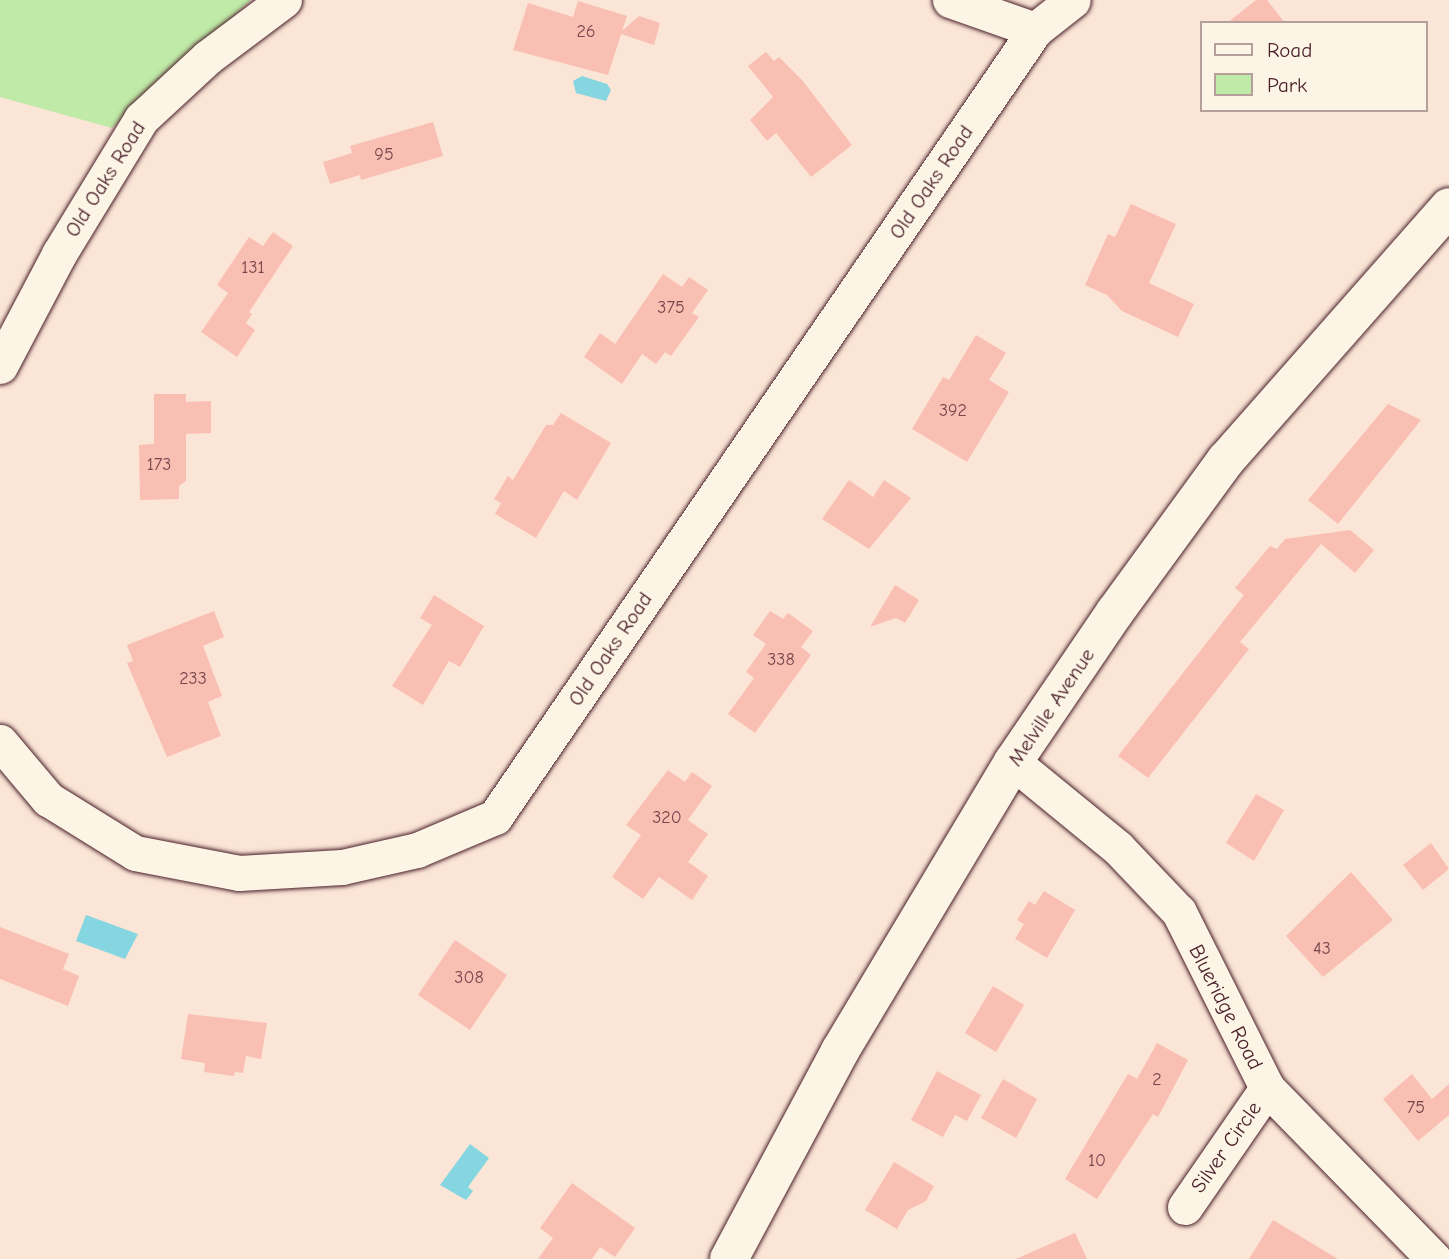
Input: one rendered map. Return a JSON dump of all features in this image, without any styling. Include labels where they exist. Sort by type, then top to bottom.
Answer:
[{"type":"street","name":"Old Oaks Road","points":[[0,366],[59,254],[141,119],[208,57],[284,0]]},
{"type":"street","points":[[950,0],[1035,30]]},
{"type":"street","name":"Old Oaks Road","points":[[0,742],[47,799],[135,853],[239,873],[342,867],[417,850],[495,817],[1035,30],[1073,0]]},
{"type":"street","name":"Melville Avenue","points":[[729,1259],[840,1051],[1013,762],[1226,460],[1442,227]]},
{"type":"street","name":"Blueridge Road","points":[[1013,762],[1118,848],[1179,912],[1267,1088],[1434,1259]]},
{"type":"street","name":"Silver Circle","points":[[1185,1207],[1267,1088]]},
{"type":"green space","points":[[0,0],[251,0],[112,128],[0,97]]},
{"type":"water","points":[[582,76],[607,84],[611,90],[606,101],[576,93],[573,81]]},
{"type":"water","points":[[86,915],[138,934],[125,959],[76,941]]},
{"type":"water","points":[[470,1144],[489,1158],[468,1187],[473,1191],[466,1200],[440,1185]]},
{"type":"building","points":[[1256,0],[1267,0],[1283,21],[1230,21]]},
{"type":"building","points":[[578,1],[627,16],[622,31],[639,16],[660,23],[654,45],[621,34],[608,75],[513,50],[528,3],[573,17]]},
{"type":"building","points":[[766,52],[774,61],[779,57],[802,80],[852,145],[811,177],[776,133],[767,141],[750,120],[773,97],[748,66]]},
{"type":"building","points":[[433,122],[443,156],[361,180],[360,175],[330,184],[323,162],[352,153],[350,146]]},
{"type":"building","points":[[1131,204],[1176,224],[1149,283],[1194,304],[1178,337],[1122,311],[1107,295],[1085,285],[1108,234],[1115,237]]},
{"type":"building","points":[[273,232],[293,246],[249,312],[252,314],[246,323],[255,330],[237,357],[201,332],[228,293],[217,285],[249,237],[263,246]]},
{"type":"building","points":[[663,274],[682,287],[689,277],[708,290],[692,313],[699,317],[671,356],[665,352],[656,364],[642,354],[622,384],[584,357],[600,333],[615,344]]},
{"type":"building","points":[[976,335],[1006,353],[989,380],[1009,392],[967,462],[912,429],[943,377],[949,380]]},
{"type":"building","points":[[154,394],[186,394],[186,402],[211,401],[211,433],[186,434],[186,481],[179,486],[179,499],[140,500],[139,445],[154,444]]},
{"type":"building","points":[[1388,404],[1421,420],[1338,524],[1308,500]]},
{"type":"building","points":[[561,413],[611,443],[577,500],[564,491],[536,538],[495,514],[501,503],[494,499],[508,476],[513,480],[546,425],[553,425]]},
{"type":"building","points":[[849,480],[873,497],[884,480],[911,498],[869,549],[822,519]]},
{"type":"building","points":[[1350,530],[1374,550],[1355,573],[1321,544],[1240,642],[1249,649],[1148,778],[1118,756],[1244,595],[1235,588],[1270,546],[1277,549],[1285,539]]},
{"type":"building","points":[[895,585],[919,600],[905,623],[896,618],[870,627]]},
{"type":"building","points":[[434,595],[484,626],[460,667],[449,661],[423,705],[392,686],[432,625],[420,618]]},
{"type":"building","points":[[214,611],[224,637],[203,646],[222,696],[208,702],[221,736],[167,757],[127,663],[133,661],[127,645]]},
{"type":"building","points":[[770,611],[783,619],[788,613],[813,631],[801,647],[811,655],[755,733],[728,714],[754,678],[746,672],[766,644],[753,635]]},
{"type":"building","points":[[668,770],[685,782],[692,772],[712,786],[688,820],[708,834],[688,862],[708,876],[692,900],[659,877],[643,899],[612,877],[641,835],[626,825]]},
{"type":"building","points":[[1256,794],[1284,810],[1254,861],[1226,843]]},
{"type":"building","points":[[1431,843],[1449,869],[1423,890],[1403,865]]},
{"type":"building","points":[[1351,872],[1393,920],[1323,977],[1286,936]]},
{"type":"building","points":[[1044,891],[1075,910],[1047,958],[1015,939],[1024,924],[1017,920],[1029,901],[1035,905]]},
{"type":"building","points":[[0,927],[69,954],[63,969],[79,976],[68,1006],[0,979]]},
{"type":"building","points":[[455,940],[507,975],[470,1030],[418,995]]},
{"type":"building","points":[[993,986],[1024,1005],[996,1052],[965,1033]]},
{"type":"building","points":[[188,1014],[267,1023],[261,1059],[246,1056],[243,1073],[235,1072],[234,1076],[204,1072],[205,1063],[181,1059]]},
{"type":"building","points":[[1157,1043],[1188,1060],[1158,1117],[1153,1114],[1097,1199],[1065,1179],[1128,1074],[1137,1079]]},
{"type":"building","points":[[937,1071],[981,1095],[967,1121],[955,1115],[943,1137],[911,1120]]},
{"type":"building","points":[[1412,1074],[1432,1099],[1449,1084],[1449,1115],[1418,1141],[1383,1099]]},
{"type":"building","points":[[1003,1079],[1037,1099],[1016,1138],[981,1118]]},
{"type":"building","points":[[894,1162],[934,1186],[926,1201],[908,1210],[897,1229],[865,1210]]},
{"type":"building","points":[[572,1183],[635,1228],[615,1257],[600,1247],[592,1259],[538,1259],[553,1238],[540,1228]]},
{"type":"building","points":[[1273,1220],[1338,1259],[1249,1259]]},
{"type":"building","points":[[1075,1233],[1087,1259],[1016,1259]]}]
